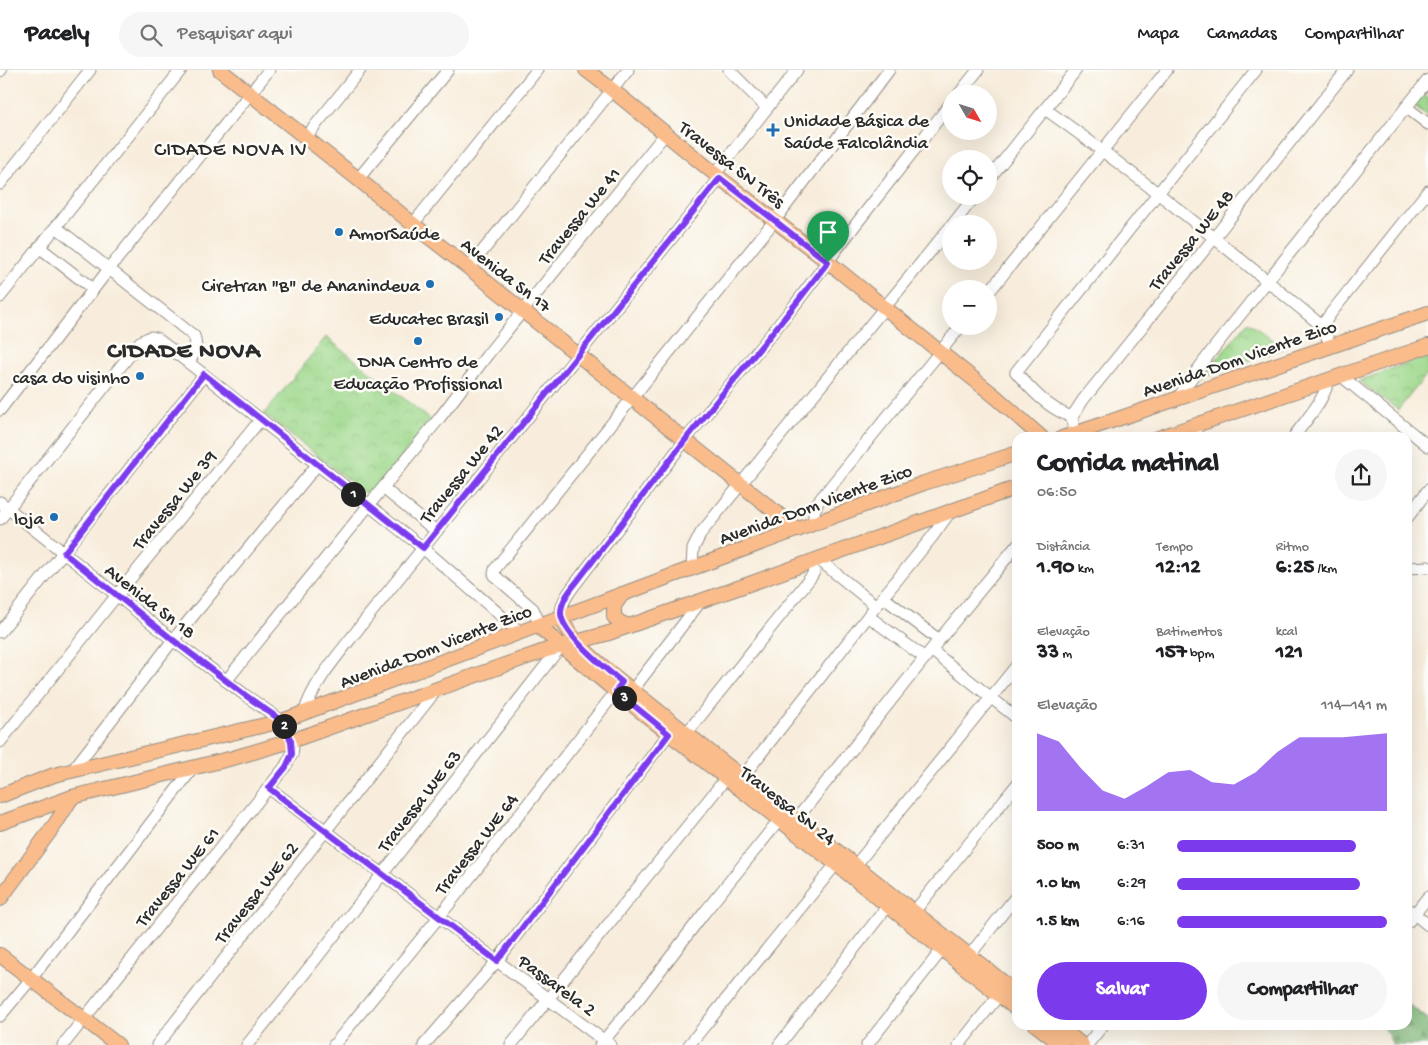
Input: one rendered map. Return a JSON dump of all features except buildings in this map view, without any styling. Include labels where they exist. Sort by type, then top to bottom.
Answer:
[{"type":"main road","name":"Avenida Sn 17","points":[[220,70],[798,530]]},
{"type":"main road","name":"Travessa SN Três","points":[[586,70],[996,397],[1035,432]]},
{"type":"main road","name":"Avenida Dom Vicente Zico","points":[[1080,432],[1428,313]]},
{"type":"main road","points":[[1174,432],[1428,346]]},
{"type":"main road","name":"Avenida Dom Vicente Zico","points":[[0,796],[42,779],[72,770],[266,726],[304,714],[692,568],[924,483],[1012,454]]},
{"type":"main road","points":[[950,512],[967,497],[1012,482]]},
{"type":"main road","points":[[0,823],[72,797],[233,758],[291,741],[561,646],[609,633],[701,601],[1012,489]]},
{"type":"main road","points":[[622,594],[614,606],[614,617],[629,626]]},
{"type":"main road","name":"Travessa SN 24","points":[[561,617],[565,626],[577,641],[599,662],[624,691]]},
{"type":"main road","name":"Travessa SN 24","points":[[538,626],[561,646],[624,691],[946,945],[1012,1005]]},
{"type":"main road","points":[[0,899],[56,823],[72,797]]},
{"type":"main road","points":[[0,955],[118,1045]]},
{"type":"main road","name":"Travessa SN 24","points":[[965,961],[1012,990]]},
{"type":"main road","points":[[1045,1030],[1070,1043]]},
{"type":"main road","points":[[1061,1030],[1070,1043]]},
{"type":"street","points":[[0,184],[90,70]]},
{"type":"street","points":[[0,297],[180,70]]},
{"type":"street","points":[[0,410],[109,269],[269,70]]},
{"type":"street","points":[[306,137],[360,70]]},
{"type":"street","points":[[358,179],[448,70]]},
{"type":"street","points":[[413,224],[537,70]]},
{"type":"street","points":[[469,268],[628,70]]},
{"type":"street","points":[[729,70],[767,108]]},
{"type":"street","points":[[578,354],[718,176],[797,70]]},
{"type":"street","points":[[538,626],[538,620],[533,610],[496,577],[494,574],[495,569],[775,220],[889,70]]},
{"type":"street","points":[[966,85],[978,70]]},
{"type":"street","points":[[997,169],[1076,70]]},
{"type":"street","points":[[997,282],[1167,70]]},
{"type":"street","points":[[1069,432],[1072,417],[1060,413],[1044,402],[1016,372],[1256,70]]},
{"type":"street","name":"Travessa WE 48","points":[[1072,417],[1083,400],[1347,70]]},
{"type":"street","points":[[1180,398],[1190,380],[1267,281],[1406,107],[1426,86]]},
{"type":"street","points":[[1406,107],[1428,124]]},
{"type":"street","points":[[1044,109],[1102,150],[1159,194],[1322,326],[1331,346]]},
{"type":"street","points":[[561,617],[562,606],[569,592],[686,439],[794,306],[942,115]]},
{"type":"street","name":"Travessa We 41","points":[[368,506],[665,134]]},
{"type":"street","points":[[1322,326],[1428,191]]},
{"type":"street","points":[[960,215],[968,205]]},
{"type":"street","points":[[56,227],[194,336],[196,350],[189,363]]},
{"type":"street","points":[[692,568],[693,549],[697,539],[942,238]]},
{"type":"street","points":[[39,247],[93,290]]},
{"type":"street","points":[[814,524],[814,512],[818,502],[954,335]]},
{"type":"street","points":[[0,519],[4,505],[140,342],[150,337],[156,338],[423,548],[521,633]]},
{"type":"street","name":"Travessa We 42","points":[[304,714],[316,684],[578,354]]},
{"type":"street","points":[[0,632],[204,374]]},
{"type":"street","points":[[1298,432],[1321,401],[1334,377],[1409,432]]},
{"type":"street","name":"Travessa We 39","points":[[0,742],[261,420]]},
{"type":"street","points":[[1195,432],[1201,422]]},
{"type":"street","points":[[1412,434],[1428,446]]},
{"type":"street","points":[[72,770],[173,640],[317,464]]},
{"type":"street","points":[[383,488],[436,531]]},
{"type":"street","points":[[1412,511],[1428,490]]},
{"type":"street","name":"Avenida Sn 18","points":[[4,505],[173,640],[282,721]]},
{"type":"street","points":[[226,681],[368,506]]},
{"type":"street","points":[[511,1045],[868,616],[950,512]]},
{"type":"street","points":[[605,1043],[1012,551]]},
{"type":"street","points":[[424,1045],[497,961],[678,734],[811,577],[814,572],[815,560],[939,640]]},
{"type":"street","points":[[1412,568],[1428,567]]},
{"type":"street","name":"Travessa WE 64","points":[[334,1045],[624,691],[701,601]]},
{"type":"street","points":[[868,616],[992,697],[1012,714]]},
{"type":"street","name":"Travessa WE 63","points":[[246,1045],[286,998],[561,646]]},
{"type":"street","points":[[852,870],[1012,672]]},
{"type":"street","name":"Travessa WE 62","points":[[157,1045],[437,690]]},
{"type":"street","points":[[282,721],[291,741]]},
{"type":"street","name":"Travessa WE 61","points":[[63,1045],[290,761],[292,754],[291,741]]},
{"type":"street","points":[[0,1016],[31,979],[193,768]]},
{"type":"street","name":"Passarela 2","points":[[269,788],[605,1043]]},
{"type":"street","points":[[910,917],[1012,790]]},
{"type":"street","points":[[689,1045],[839,860]]},
{"type":"street","points":[[1412,913],[1428,897]]},
{"type":"street","points":[[779,1045],[891,901]]},
{"type":"street","points":[[965,961],[1012,902]]},
{"type":"street","points":[[1412,916],[1428,925]]},
{"type":"street","points":[[867,1045],[946,945]]},
{"type":"street","points":[[959,1045],[999,995]]},
{"type":"street","points":[[1087,1045],[1099,1030]]},
{"type":"green space","points":[[1423,93],[1428,98],[1428,116],[1413,105]]},
{"type":"green space","points":[[1248,322],[1284,348],[1201,378]]},
{"type":"green space","points":[[326,337],[431,420],[370,497],[264,414]]},
{"type":"green space","points":[[1428,355],[1428,373],[1398,410],[1359,381]]},
{"type":"green space","points":[[1412,1007],[1428,1019],[1428,1045],[1393,1045],[1386,1030],[1412,1030]]},
{"type":"place","name":"Unidade Básica de Saúde Falcolândia","points":[[773,130]]},
{"type":"place","name":"AmorSaúde","points":[[339,232]]},
{"type":"place","name":"Ciretran \"B\" de Ananindeua","points":[[430,284]]},
{"type":"place","name":"Educatec Brasil","points":[[499,317]]},
{"type":"place","name":"DNA Centro de Educação Profissional","points":[[418,341]]},
{"type":"place","name":"casa do visinho","points":[[140,376]]},
{"type":"place","name":"loja","points":[[54,517]]},
{"type":"district","name":"CIDADE NOVA IV","points":[[231,148]]},
{"type":"district","name":"CIDADE NOVA","points":[[184,349]]},
{"type":"route","points":[[720,178],[828,262],[686,439],[564,600],[561,617],[571,634],[592,656],[622,682],[616,691],[669,734],[497,961],[269,788],[286,767],[292,754],[291,741],[282,721],[173,640],[64,553],[204,374],[423,548],[720,178]]}]
